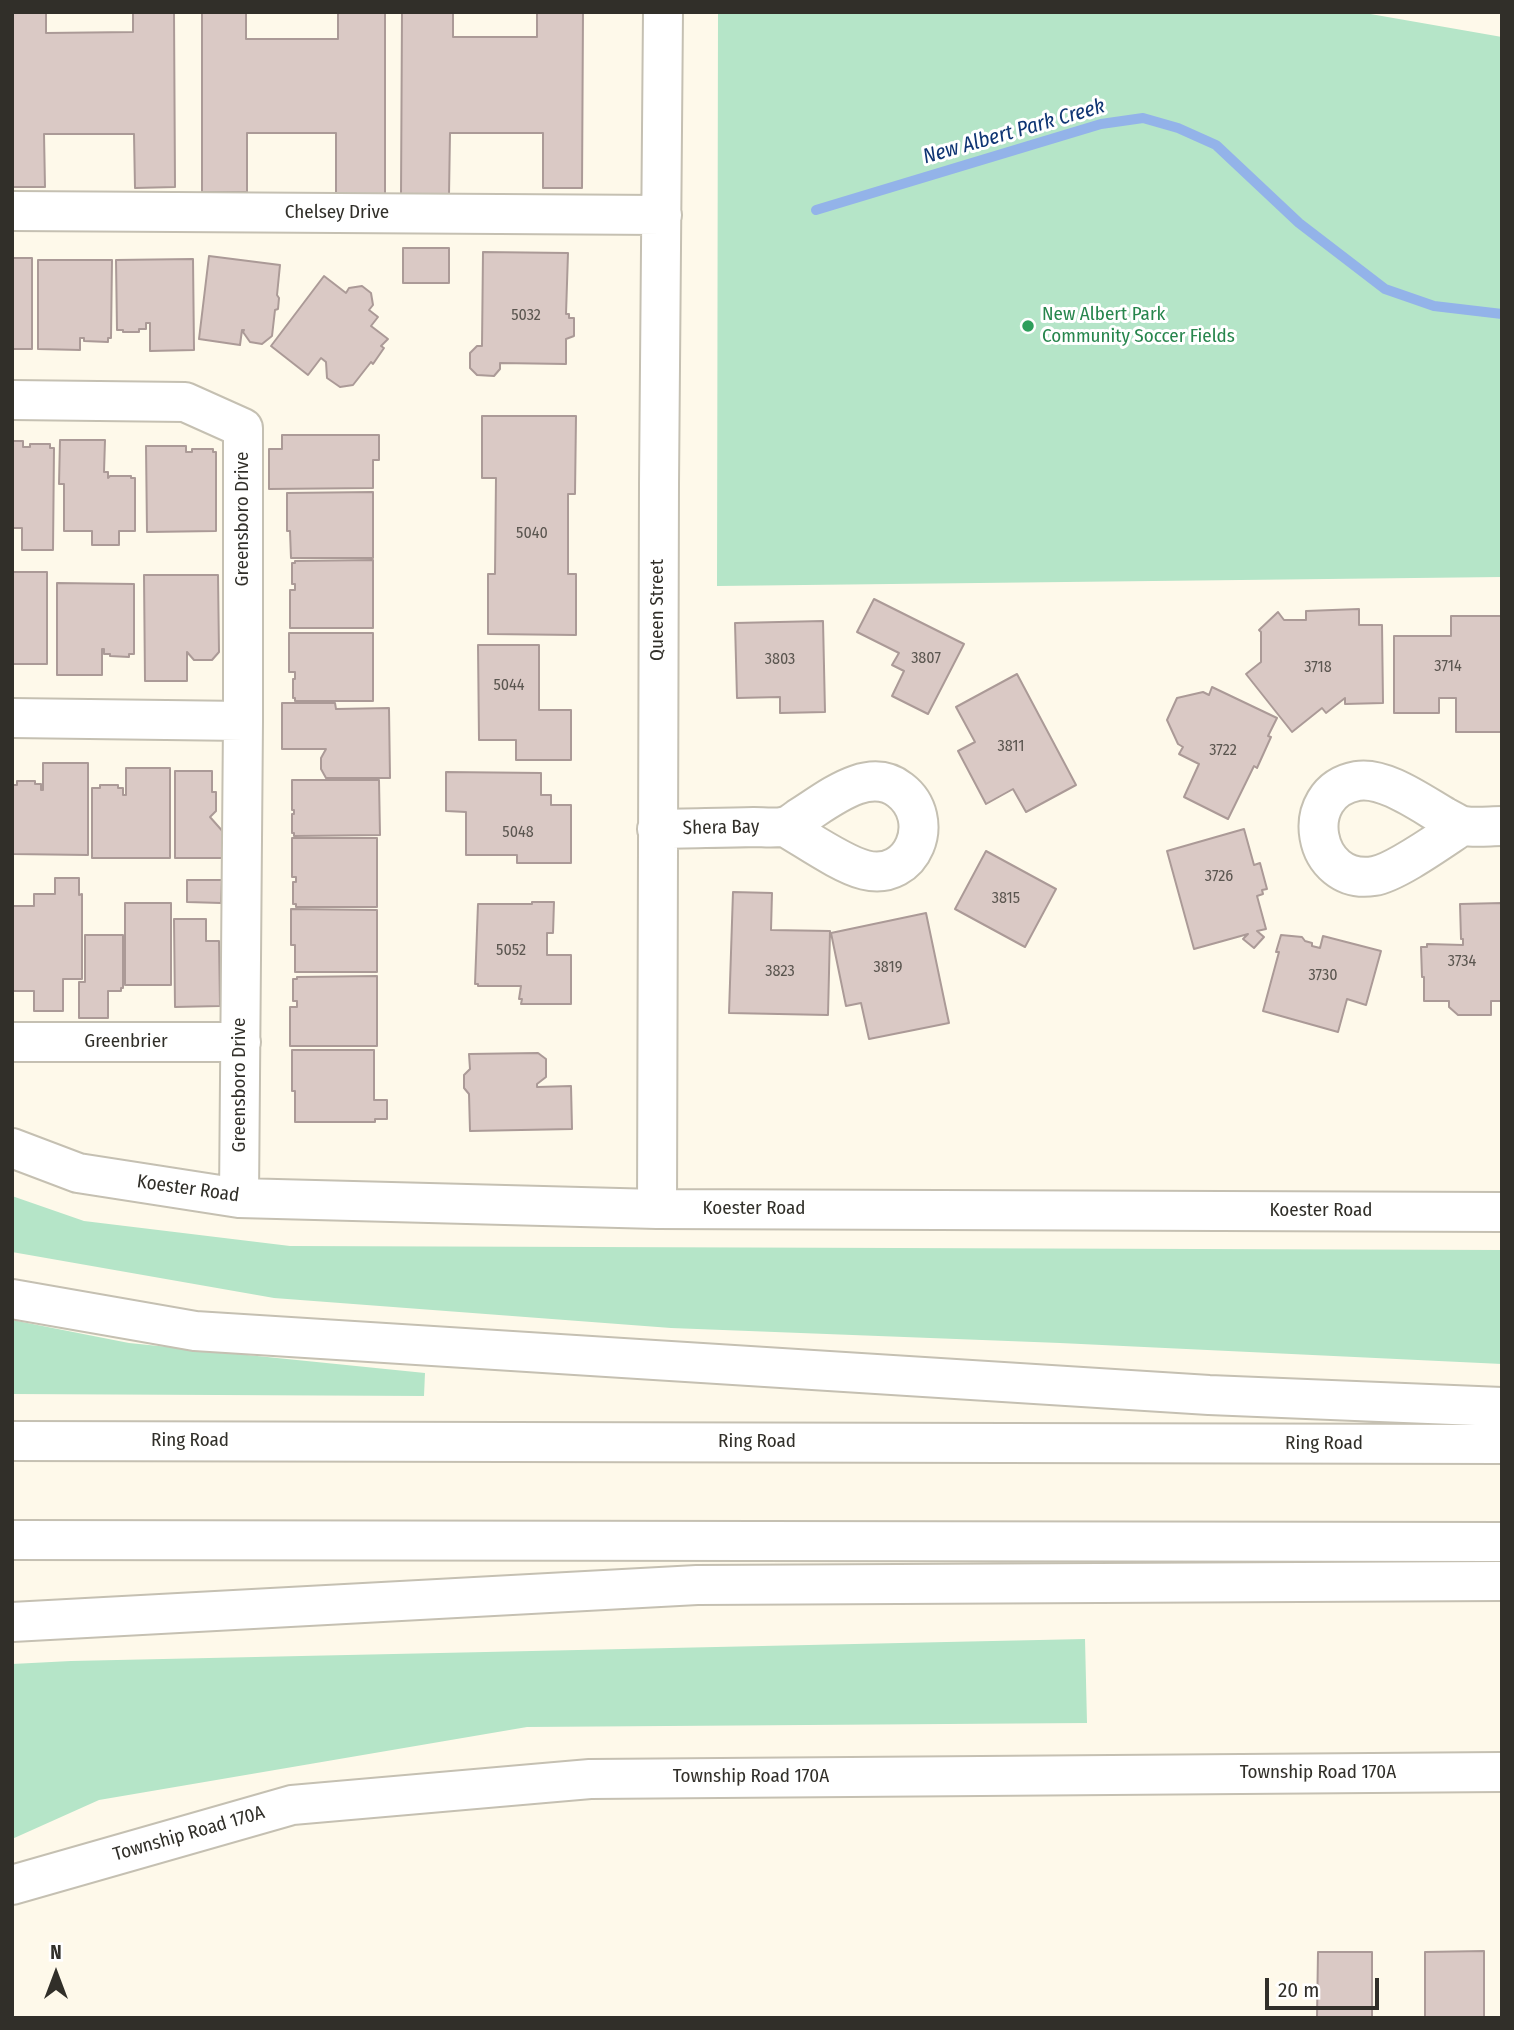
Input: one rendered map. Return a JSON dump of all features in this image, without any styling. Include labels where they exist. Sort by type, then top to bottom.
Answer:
[{"type":"main road","name":"Queen Street","points":[[657,1209],[663,12]]},
{"type":"main road","name":"Chelsey Drive","points":[[12,211],[662,215]]},
{"type":"main road","name":"Greensboro Drive","points":[[12,400],[185,402],[243,428],[239,1198]]},
{"type":"main road","points":[[12,718],[243,721]]},
{"type":"main road","points":[[1462,826],[1502,826]]},
{"type":"main road","name":"Shera Bay","points":[[657,829],[785,827]]},
{"type":"main road","name":"Greenbrier","points":[[12,1042],[241,1042]]},
{"type":"main road","name":"Koester Road","points":[[12,1148],[78,1173],[239,1198],[657,1209],[1502,1212]]},
{"type":"main road","points":[[12,1299],[209,1332],[1209,1395],[1502,1407]]},
{"type":"main road","name":"Ring Road","points":[[12,1441],[1502,1444]]},
{"type":"main road","points":[[12,1540],[1502,1542]]},
{"type":"main road","points":[[12,1622],[697,1585],[1502,1580]]},
{"type":"main road","name":"Township Road 170A","points":[[12,1885],[292,1805],[590,1779],[1502,1772]]},
{"type":"green space","points":[[718,12],[1359,12],[1502,37],[1502,577],[717,586]]},
{"type":"green space","points":[[12,1196],[84,1221],[290,1246],[1502,1250],[1502,1364],[671,1328],[274,1298],[12,1252]]},
{"type":"green space","points":[[12,1320],[129,1343],[425,1373],[424,1396],[12,1394]]},
{"type":"green space","points":[[1085,1639],[1087,1723],[527,1727],[99,1800],[12,1839],[12,1664]]},
{"type":"building","points":[[12,12],[46,12],[46,33],[133,32],[133,12],[174,12],[175,187],[135,188],[134,134],[44,134],[45,187],[12,187]]},
{"type":"building","points":[[202,12],[246,12],[246,39],[338,39],[338,12],[385,12],[385,198],[336,198],[336,133],[247,133],[247,192],[202,192]]},
{"type":"building","points":[[402,12],[453,12],[453,37],[537,37],[537,12],[583,12],[582,188],[543,188],[543,133],[450,133],[449,195],[401,195]]},
{"type":"building","points":[[403,248],[449,248],[449,283],[403,283]]},
{"type":"building","points":[[483,252],[568,253],[566,314],[569,314],[569,318],[574,318],[574,336],[566,339],[566,364],[500,363],[500,369],[494,376],[477,375],[470,368],[470,353],[477,346],[482,346]]},
{"type":"building","points":[[209,256],[280,265],[278,309],[275,310],[272,336],[262,344],[250,342],[244,330],[242,330],[240,345],[199,339]]},
{"type":"building","points":[[12,258],[32,258],[32,349],[12,349]]},
{"type":"building","points":[[193,259],[194,350],[150,351],[150,323],[146,323],[146,329],[139,329],[139,332],[117,330],[116,260]]},
{"type":"building","points":[[38,260],[112,260],[111,338],[108,338],[108,342],[84,341],[84,338],[80,338],[80,350],[38,349]]},
{"type":"building","points":[[324,276],[346,293],[349,288],[362,286],[371,293],[373,305],[369,310],[378,317],[371,326],[388,339],[381,346],[384,348],[373,364],[371,362],[353,385],[340,387],[327,378],[326,362],[321,358],[308,375],[271,346]]},
{"type":"building","points":[[482,416],[576,416],[575,494],[568,494],[568,574],[576,574],[576,635],[488,634],[488,574],[495,574],[496,478],[482,478]]},
{"type":"building","points":[[282,435],[379,435],[379,460],[373,460],[373,488],[269,489],[269,449],[282,449]]},
{"type":"building","points":[[60,440],[105,440],[104,472],[108,472],[108,478],[135,478],[135,531],[119,531],[119,545],[92,545],[92,531],[64,531],[64,484],[59,484]]},
{"type":"building","points":[[12,441],[23,441],[23,447],[30,447],[30,444],[50,444],[50,448],[54,448],[53,550],[22,550],[22,528],[12,528]]},
{"type":"building","points":[[146,446],[186,446],[186,452],[192,452],[192,449],[213,449],[213,452],[216,452],[216,531],[147,532]]},
{"type":"building","points":[[373,492],[373,558],[291,558],[290,531],[287,531],[287,493]]},
{"type":"building","points":[[373,560],[373,628],[290,628],[290,590],[295,590],[295,584],[292,584],[292,563]]},
{"type":"building","points":[[12,572],[47,572],[47,664],[12,664]]},
{"type":"building","points":[[144,575],[218,575],[219,652],[212,660],[194,660],[187,652],[187,681],[145,681]]},
{"type":"building","points":[[57,583],[134,584],[134,654],[129,654],[129,657],[110,656],[104,654],[102,649],[102,675],[57,675]]},
{"type":"building","points":[[874,599],[964,644],[928,714],[892,696],[904,671],[892,665],[899,653],[857,632]]},
{"type":"building","points":[[1359,609],[1359,625],[1382,625],[1383,703],[1345,704],[1345,698],[1326,713],[1322,708],[1292,732],[1246,674],[1261,662],[1259,630],[1278,612],[1284,620],[1306,620],[1306,611]]},
{"type":"building","points":[[1451,616],[1502,616],[1502,732],[1456,732],[1456,698],[1439,698],[1439,713],[1394,713],[1394,636],[1451,636]]},
{"type":"building","points":[[823,621],[825,712],[780,713],[780,697],[737,698],[735,623]]},
{"type":"building","points":[[289,633],[373,633],[373,701],[295,701],[295,672],[289,672]]},
{"type":"building","points":[[478,645],[539,645],[539,710],[571,710],[571,760],[516,760],[516,740],[479,740]]},
{"type":"building","points":[[1017,674],[1076,785],[1026,812],[1013,789],[986,804],[958,751],[975,742],[956,707]]},
{"type":"building","points":[[1212,687],[1277,718],[1257,768],[1254,766],[1228,819],[1184,797],[1199,764],[1179,754],[1183,747],[1178,744],[1167,720],[1177,698],[1203,692],[1209,695]]},
{"type":"building","points":[[282,703],[335,703],[336,709],[389,708],[390,778],[326,778],[321,769],[321,758],[326,749],[282,749]]},
{"type":"building","points":[[43,763],[88,763],[88,855],[12,854],[12,785],[17,785],[17,781],[35,781],[35,784],[41,784],[43,790]]},
{"type":"building","points":[[126,768],[170,768],[170,858],[92,858],[92,788],[118,785],[118,788],[123,788],[123,795],[126,795]]},
{"type":"building","points":[[175,771],[212,771],[216,811],[210,817],[225,834],[225,858],[175,858]]},
{"type":"building","points":[[446,772],[541,773],[541,795],[551,795],[551,805],[571,805],[571,863],[517,863],[517,855],[466,855],[466,812],[446,811]]},
{"type":"building","points":[[292,780],[379,780],[380,835],[294,836]]},
{"type":"building","points":[[1244,829],[1254,865],[1260,863],[1267,889],[1257,896],[1266,929],[1257,931],[1264,937],[1254,948],[1243,939],[1248,934],[1194,949],[1167,851]]},
{"type":"building","points":[[292,838],[377,838],[377,907],[296,907],[296,904],[293,904],[293,882],[296,882],[296,877],[292,877]]},
{"type":"building","points":[[986,851],[1056,889],[1025,947],[955,909]]},
{"type":"building","points":[[55,878],[79,878],[79,895],[82,894],[82,979],[63,979],[63,1011],[34,1011],[34,991],[12,991],[12,906],[34,906],[34,894],[55,894]]},
{"type":"building","points":[[187,880],[222,880],[221,903],[187,902]]},
{"type":"building","points":[[733,892],[772,893],[771,930],[830,931],[828,1015],[729,1013]]},
{"type":"building","points":[[554,902],[553,933],[547,933],[547,955],[571,955],[571,1004],[521,1004],[521,986],[475,984],[478,904]]},
{"type":"building","points":[[125,903],[171,903],[171,985],[125,985]]},
{"type":"building","points":[[1502,903],[1502,1001],[1491,1001],[1491,1015],[1458,1015],[1449,1007],[1449,1001],[1424,1001],[1421,947],[1427,947],[1427,944],[1463,945],[1460,904]]},
{"type":"building","points":[[291,909],[377,910],[377,972],[295,972],[295,945],[291,945]]},
{"type":"building","points":[[926,913],[949,1023],[869,1039],[861,1003],[846,1006],[831,933]]},
{"type":"building","points":[[174,919],[206,919],[206,941],[219,941],[220,1006],[175,1007]]},
{"type":"building","points":[[85,935],[123,935],[123,988],[121,991],[108,991],[108,1018],[79,1018],[79,982],[85,982]]},
{"type":"building","points":[[1281,935],[1302,937],[1312,943],[1312,946],[1320,948],[1323,936],[1381,951],[1366,1005],[1347,999],[1338,1032],[1263,1011]]},
{"type":"building","points":[[377,976],[377,1046],[290,1046],[290,1007],[297,1007],[297,1001],[293,1001],[293,979]]},
{"type":"building","points":[[292,1050],[374,1050],[374,1100],[387,1100],[387,1119],[375,1119],[375,1122],[295,1122]]},
{"type":"building","points":[[538,1053],[546,1059],[546,1077],[537,1087],[571,1086],[572,1129],[470,1131],[469,1094],[464,1088],[464,1075],[470,1069],[469,1054]]},
{"type":"building","points":[[1484,1951],[1484,2018],[1425,2018],[1425,1952]]},
{"type":"building","points":[[1318,1952],[1372,1952],[1372,2018],[1317,2018]]},
{"type":"waterway","name":"New Albert Park Creek","points":[[816,210],[1101,124],[1143,118],[1178,128],[1216,145],[1299,223],[1385,289],[1434,306],[1502,314]]},
{"type":"place","name":"New Albert Park Community Soccer Fields","points":[[1028,326]]}]
